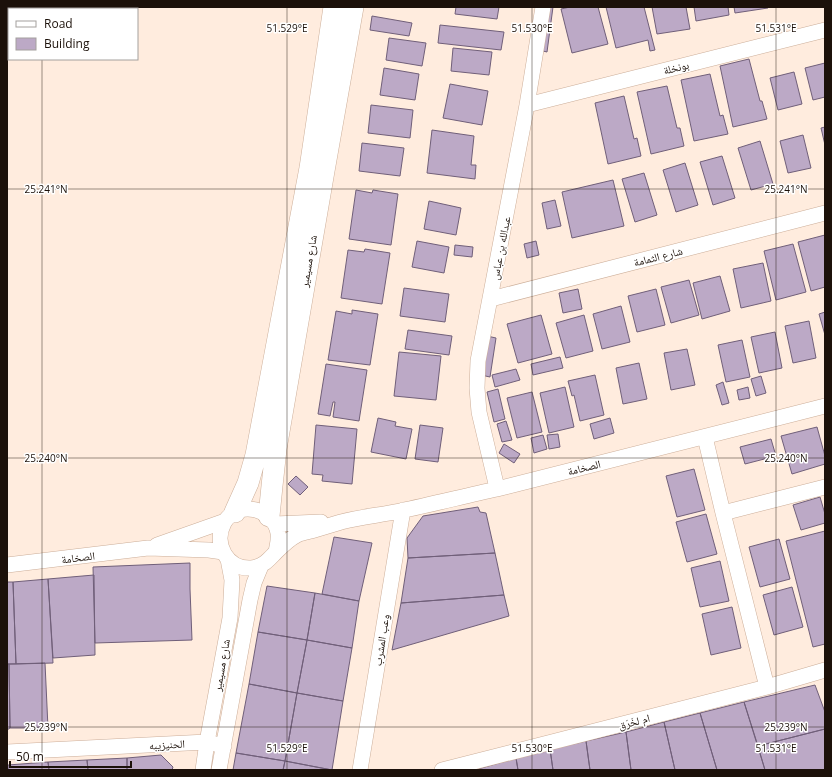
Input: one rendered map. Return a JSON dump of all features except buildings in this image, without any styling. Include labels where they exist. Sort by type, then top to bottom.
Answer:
[{"type":"street","name":"عبدالله بن عباس","points":[[497,488],[479,412],[477,388],[478,362],[527,105],[543,7]]},
{"type":"street","name":"شارع مسيمير","points":[[272,520],[272,486],[276,449],[317,169],[342,14]]},
{"type":"street","name":"بونخلة","points":[[527,105],[825,30]]},
{"type":"street","name":"شارع مسيمير","points":[[230,517],[248,483],[256,455],[317,169]]},
{"type":"street","name":"شارع الثمامة","points":[[491,299],[825,213]]},
{"type":"street","name":"الصخامة","points":[[276,552],[297,535],[342,522],[403,510],[497,488],[825,406]]},
{"type":"street","points":[[704,437],[767,686]]},
{"type":"street","points":[[723,513],[825,487]]},
{"type":"street","points":[[244,509],[253,509],[262,511],[272,520],[278,533],[278,543],[276,552],[268,561],[261,566],[250,568],[234,564],[226,556],[220,541],[220,531],[230,517],[244,509]]},
{"type":"street","name":"وعب المشرب","points":[[360,770],[403,510]]},
{"type":"street","name":"الصخامة","points":[[148,548],[192,533],[230,517]]},
{"type":"street","name":"الصخامة","points":[[272,520],[342,522]]},
{"type":"street","name":"الصخامة","points":[[7,565],[148,548],[210,550],[226,556]]},
{"type":"street","name":"شارع مسيمير","points":[[203,770],[230,618],[232,580],[226,556]]},
{"type":"street","name":"شارع مسيمير","points":[[219,770],[254,583],[261,566]]},
{"type":"street","points":[[226,638],[243,640]]},
{"type":"street","name":"ام لخَرَق","points":[[442,770],[825,670]]},
{"type":"street","name":"الحنيزيبه","points":[[7,752],[207,742],[224,746]]}]
